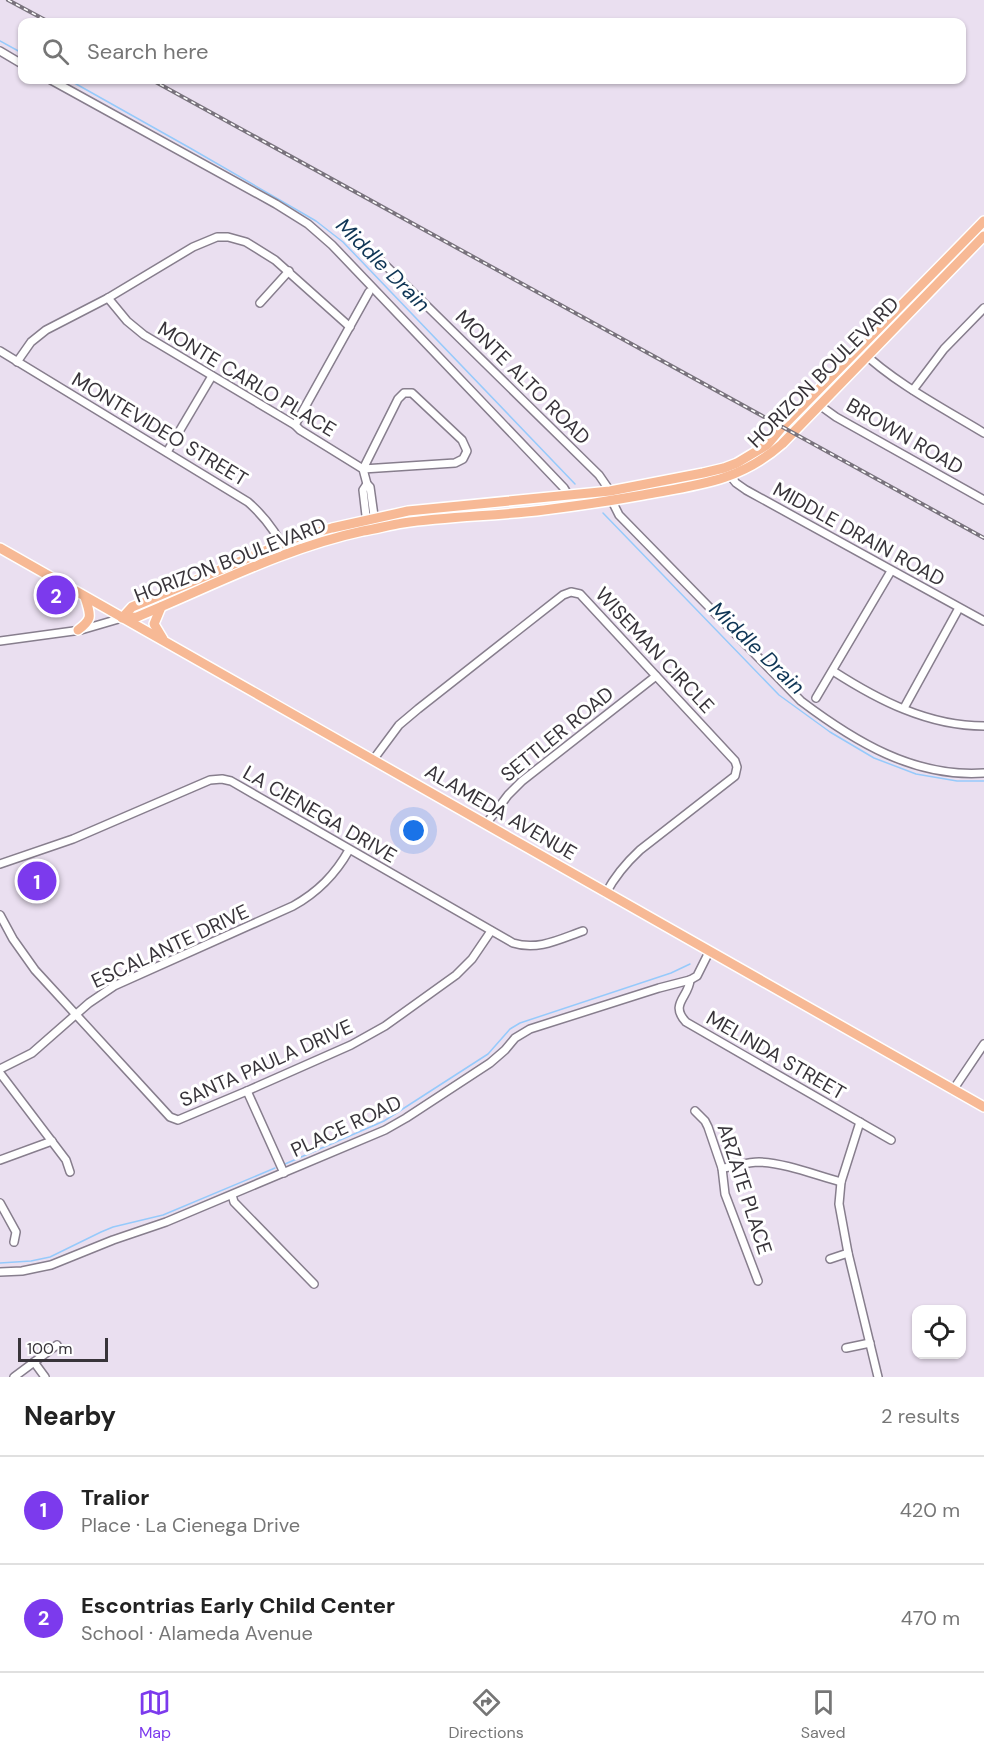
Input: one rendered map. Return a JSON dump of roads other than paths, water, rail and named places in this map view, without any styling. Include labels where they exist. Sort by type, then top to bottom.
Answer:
[{"type":"main road","name":"HORIZON BOULEVARD","points":[[122,618],[132,607],[284,549],[403,523],[572,506],[737,463],[767,445],[984,221]]},
{"type":"main road","name":"HORIZON BOULEVARD","points":[[122,618],[138,617],[161,607],[284,549],[298,537],[370,519],[408,511],[569,496],[611,496],[712,482],[731,477],[770,455],[984,236]]},
{"type":"main road","name":"ALAMEDA AVENUE","points":[[0,548],[984,1107]]},
{"type":"main road","points":[[78,630],[88,623],[90,618],[85,597]]},
{"type":"main road","points":[[161,607],[154,624],[164,641]]},
{"type":"street","points":[[0,51],[18,62]]},
{"type":"street","points":[[58,84],[308,224],[340,254],[564,488],[572,506]]},
{"type":"street","points":[[17,362],[24,350],[38,335],[108,298],[193,247],[217,237],[228,237],[246,242],[275,260],[350,327]]},
{"type":"street","name":"MONTE ALTO ROAD","points":[[378,257],[599,475],[619,515],[801,701],[832,724],[887,755],[927,768],[972,774],[984,773]]},
{"type":"street","points":[[260,303],[289,271]]},
{"type":"street","points":[[295,425],[369,292]]},
{"type":"street","name":"MONTE CARLO PLACE","points":[[108,298],[134,328],[295,425],[363,469]]},
{"type":"street","points":[[913,390],[944,349],[984,308]]},
{"type":"street","points":[[859,349],[877,366],[913,390],[983,430]]},
{"type":"street","name":"MONTEVIDEO STREET","points":[[0,351],[248,502],[266,519],[284,549]]},
{"type":"street","points":[[167,452],[212,376]]},
{"type":"street","points":[[363,469],[455,464],[464,459],[467,451],[462,440],[412,393],[404,393],[398,399],[363,469],[370,488],[372,530]]},
{"type":"street","name":"BROWN ROAD","points":[[811,399],[836,417],[984,500]]},
{"type":"street","name":"MIDDLE DRAIN ROAD","points":[[724,468],[736,483],[746,490],[984,621]]},
{"type":"street","points":[[816,698],[891,570]]},
{"type":"street","name":"WISEMAN CIRCLE","points":[[373,760],[399,725],[567,593],[576,593],[585,598],[735,760],[737,771],[735,776],[634,855],[618,873],[606,893]]},
{"type":"street","points":[[904,708],[959,608]]},
{"type":"street","points":[[0,641],[78,630],[122,618]]},
{"type":"street","points":[[833,671],[880,699],[930,719],[945,723],[984,725]]},
{"type":"street","name":"SETTLER ROAD","points":[[486,824],[522,781],[656,676]]},
{"type":"street","name":"LA CIENEGA DRIVE","points":[[0,864],[73,839],[215,779],[231,781],[513,942],[529,946],[543,945],[584,931]]},
{"type":"street","name":"ESCALANTE DRIVE","points":[[0,1071],[32,1053],[95,998],[126,980],[309,897],[329,880],[349,850]]},
{"type":"street","name":"SANTA PAULA DRIVE","points":[[1,921],[35,970],[174,1119],[182,1119],[351,1045],[402,1015],[462,969],[479,950],[491,931]]},
{"type":"street","points":[[690,980],[697,976],[709,952]]},
{"type":"street","name":"MELINDA STREET","points":[[690,980],[690,987],[680,1004],[680,1013],[686,1022],[891,1140]]},
{"type":"street","name":"PLACE ROAD","points":[[0,1272],[22,1271],[51,1265],[113,1239],[166,1222],[284,1173],[385,1130],[406,1118],[490,1063],[515,1038],[530,1029],[690,980]]},
{"type":"street","points":[[953,1090],[984,1044]]},
{"type":"street","points":[[0,1071],[66,1160],[69,1172]]},
{"type":"street","points":[[247,1091],[284,1173]]},
{"type":"street","name":"ARZATE PLACE","points":[[695,1112],[708,1127],[722,1168],[725,1194],[758,1281]]},
{"type":"street","points":[[860,1122],[841,1182],[840,1215],[878,1377]]},
{"type":"street","points":[[0,1160],[52,1141]]},
{"type":"street","points":[[722,1168],[752,1162],[776,1164],[841,1182]]},
{"type":"street","points":[[232,1195],[234,1203],[314,1284]]},
{"type":"street","points":[[0,1203],[16,1232],[14,1242]]},
{"type":"street","points":[[830,1258],[848,1253]]},
{"type":"street","points":[[846,1348],[870,1343]]},
{"type":"street","points":[[14,1377],[57,1345]]},
{"type":"street","points":[[34,1362],[45,1377]]},
{"type":"waterway","name":"Middle Drain","points":[[0,41],[18,51]]},
{"type":"waterway","name":"Middle Drain","points":[[76,84],[316,221],[343,242],[575,484]]},
{"type":"waterway","name":"Middle Drain","points":[[603,513],[779,695],[830,732],[874,758],[916,774],[957,781],[984,781]]},
{"type":"waterway","points":[[285,1164],[384,1121],[488,1054],[510,1029],[520,1023],[671,973],[690,964]]},
{"type":"waterway","points":[[0,1263],[50,1257],[113,1227],[163,1215],[275,1168]]},
{"type":"railway","points":[[8,0],[42,18]]},
{"type":"railway","points":[[159,84],[984,538]]},
{"type":"place","name":"Escontrias Early Child Center","points":[[56,595]]},
{"type":"place","name":"Tralior","points":[[37,881]]}]
